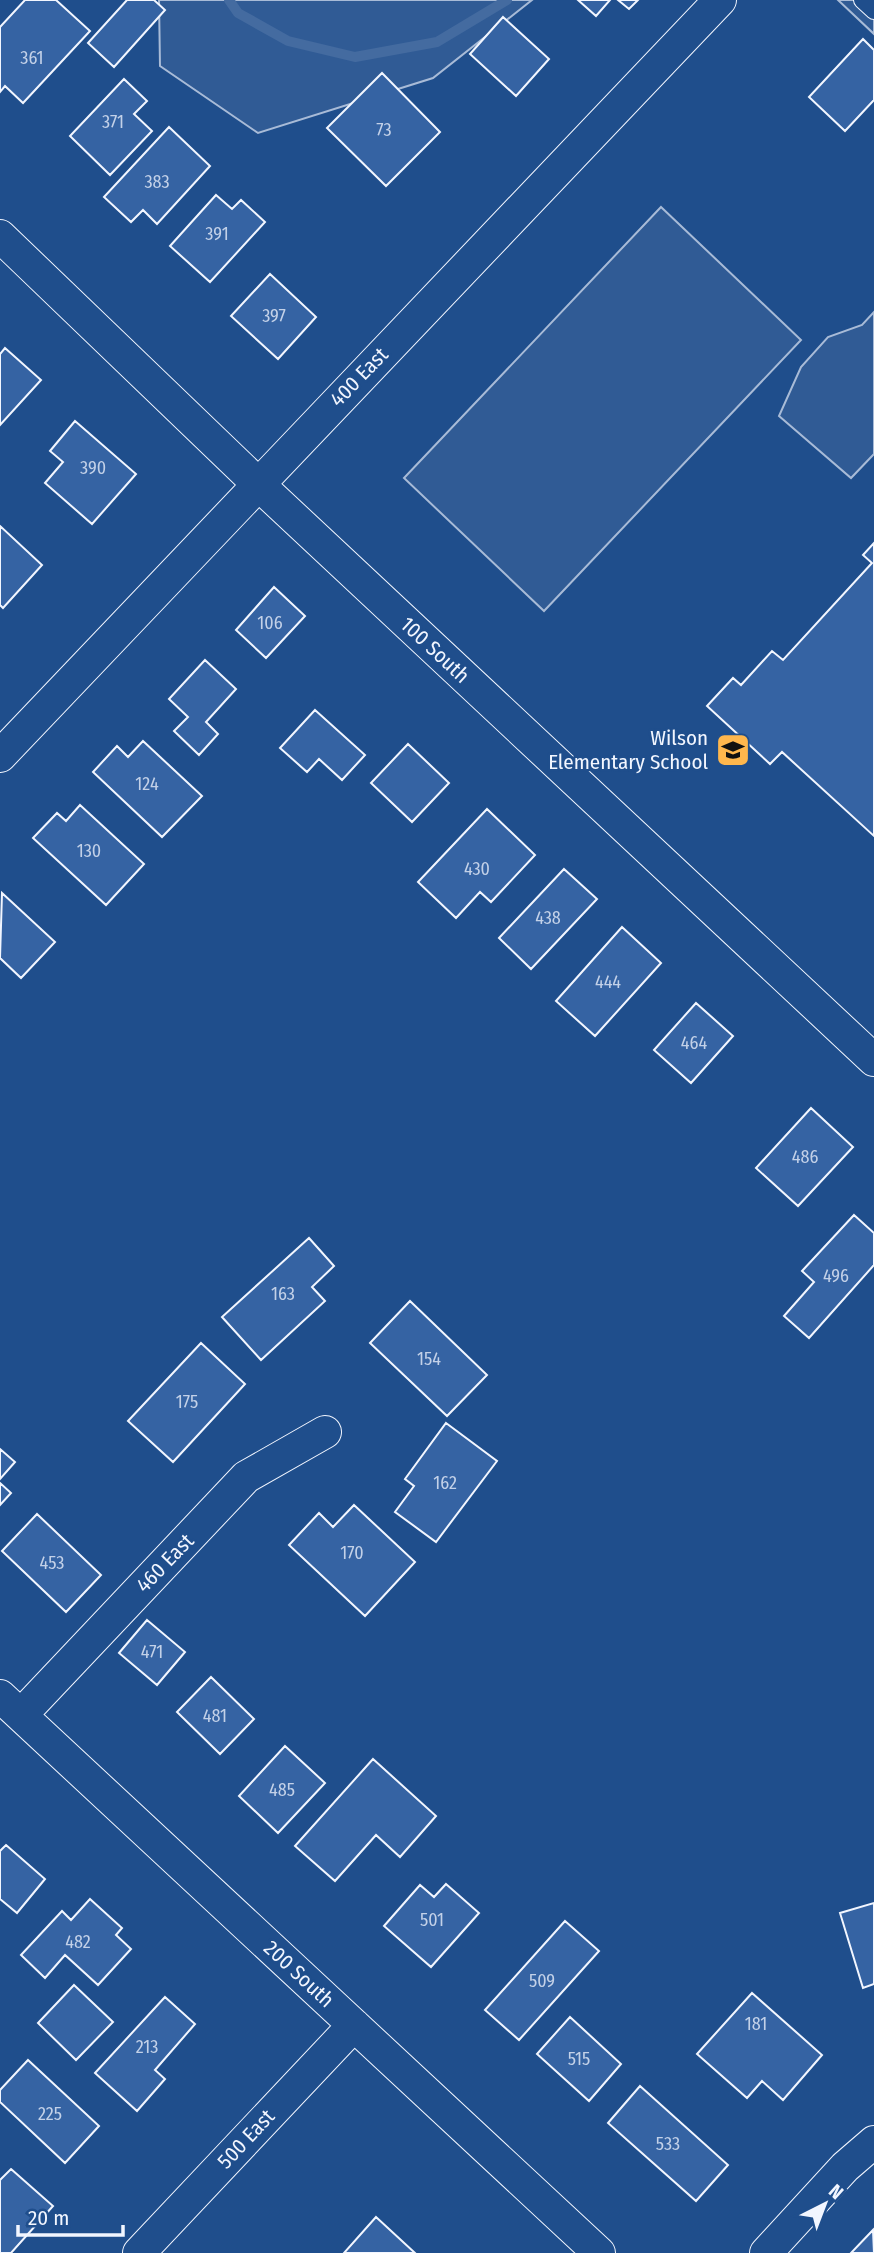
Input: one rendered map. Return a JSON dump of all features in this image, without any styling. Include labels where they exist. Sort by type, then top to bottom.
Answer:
[{"type":"street","name":"400 East","points":[[0,756],[720,0]]},
{"type":"street","name":"100 South","points":[[0,236],[257,484],[874,1060]]},
{"type":"street","name":"460 East","points":[[10,1705],[246,1477],[325,1432]]},
{"type":"street","name":"200 South","points":[[10,1705],[599,2253]]},
{"type":"street","name":"500 East","points":[[139,2253],[354,2025]]},
{"type":"street","points":[[766,2253],[845,2167],[874,2142]]},
{"type":"lane","points":[[862,0],[874,11]]},
{"type":"shaded area","points":[[159,0],[532,0],[433,78],[258,133],[160,66]]},
{"type":"shaded area","points":[[838,0],[874,0],[874,34]]},
{"type":"shaded area","points":[[661,207],[801,340],[544,611],[404,478]]},
{"type":"shaded area","points":[[874,312],[874,454],[851,478],[779,416],[801,367],[828,337],[862,325]]},
{"type":"building","points":[[25,0],[56,0],[90,31],[23,103],[5,86],[0,92],[0,27]]},
{"type":"building","points":[[127,0],[154,0],[165,10],[114,67],[88,43]]},
{"type":"building","points":[[578,0],[610,0],[596,16]]},
{"type":"building","points":[[618,0],[638,0],[629,9]]},
{"type":"building","points":[[503,17],[549,59],[516,96],[470,54]]},
{"type":"building","points":[[863,39],[874,50],[874,100],[845,131],[809,97]]},
{"type":"building","points":[[382,73],[440,132],[386,186],[327,128]]},
{"type":"building","points":[[124,79],[147,101],[134,114],[152,131],[110,175],[70,136]]},
{"type":"building","points":[[169,127],[210,166],[157,224],[143,210],[131,222],[104,197]]},
{"type":"building","points":[[216,195],[232,209],[241,200],[265,222],[210,282],[170,246]]},
{"type":"building","points":[[270,274],[316,317],[278,359],[231,316]]},
{"type":"building","points":[[5,348],[41,380],[0,425],[0,354]]},
{"type":"building","points":[[75,421],[136,474],[92,524],[45,483],[63,462],[50,451]]},
{"type":"building","points":[[0,526],[42,565],[3,608],[0,605]]},
{"type":"building","points":[[874,543],[874,836],[782,752],[770,764],[707,706],[733,678],[741,685],[772,651],[783,660],[872,563],[863,555]]},
{"type":"building","points":[[274,587],[305,616],[266,658],[236,630]]},
{"type":"building","points":[[205,660],[236,689],[206,722],[218,734],[199,755],[174,731],[188,717],[169,699]]},
{"type":"building","points":[[315,710],[365,755],[342,780],[319,759],[307,772],[280,748]]},
{"type":"building","points":[[143,741],[202,796],[162,837],[93,772],[117,746],[128,757]]},
{"type":"building","points":[[408,744],[449,783],[412,822],[371,783]]},
{"type":"building","points":[[80,805],[144,864],[106,905],[33,838],[57,813],[66,821]]},
{"type":"building","points":[[487,809],[535,855],[491,902],[480,892],[456,918],[418,882]]},
{"type":"building","points":[[564,869],[597,899],[531,969],[499,938]]},
{"type":"building","points":[[2,893],[55,942],[21,978],[0,958]]},
{"type":"building","points":[[622,927],[661,963],[595,1036],[556,1001]]},
{"type":"building","points":[[696,1003],[733,1036],[691,1083],[654,1050]]},
{"type":"building","points":[[811,1108],[853,1147],[798,1206],[756,1168]]},
{"type":"building","points":[[854,1215],[874,1233],[874,1265],[809,1338],[784,1316],[814,1282],[802,1271]]},
{"type":"building","points":[[309,1238],[334,1266],[312,1287],[325,1301],[261,1360],[222,1317]]},
{"type":"building","points":[[410,1301],[487,1375],[447,1416],[370,1343]]},
{"type":"building","points":[[201,1343],[245,1384],[173,1462],[128,1421]]},
{"type":"building","points":[[446,1423],[497,1461],[436,1542],[395,1512],[414,1486],[405,1479]]},
{"type":"building","points":[[0,1449],[15,1462],[0,1479]]},
{"type":"building","points":[[0,1483],[11,1493],[0,1505]]},
{"type":"building","points":[[354,1505],[415,1562],[365,1616],[289,1545],[319,1513],[333,1527]]},
{"type":"building","points":[[37,1514],[101,1575],[66,1612],[2,1551]]},
{"type":"building","points":[[147,1620],[185,1652],[157,1685],[119,1653]]},
{"type":"building","points":[[211,1677],[254,1719],[220,1754],[177,1712]]},
{"type":"building","points":[[285,1746],[325,1783],[278,1833],[239,1796]]},
{"type":"building","points":[[373,1759],[436,1816],[400,1857],[376,1835],[335,1881],[295,1846]]},
{"type":"building","points":[[6,1845],[45,1879],[17,1913],[0,1899],[0,1851]]},
{"type":"building","points":[[446,1884],[479,1913],[431,1967],[384,1926],[420,1885],[434,1897]]},
{"type":"building","points":[[90,1899],[122,1928],[116,1935],[131,1949],[98,1985],[65,1955],[45,1978],[21,1955],[62,1911],[71,1920]]},
{"type":"building","points":[[874,1903],[874,1984],[863,1988],[840,1913]]},
{"type":"building","points":[[565,1921],[599,1951],[519,2040],[485,2010]]},
{"type":"building","points":[[74,1985],[113,2022],[76,2060],[38,2023]]},
{"type":"building","points":[[752,1993],[822,2055],[783,2100],[762,2081],[747,2098],[697,2054]]},
{"type":"building","points":[[165,1997],[195,2024],[155,2070],[165,2079],[137,2111],[95,2073]]},
{"type":"building","points":[[570,2017],[621,2064],[589,2101],[537,2054]]},
{"type":"building","points":[[28,2060],[99,2126],[65,2163],[0,2102],[0,2090]]},
{"type":"building","points":[[640,2086],[728,2165],[696,2201],[608,2123]]},
{"type":"building","points":[[11,2169],[53,2206],[11,2253],[0,2253],[0,2180]]},
{"type":"building","points":[[376,2217],[415,2253],[344,2253]]},
{"type":"building","points":[[873,2230],[874,2253],[851,2253]]},
{"type":"waterway","points":[[229,0],[238,13],[288,41],[355,57],[437,42],[507,0]]},
{"type":"place","name":"Wilson Elementary School","points":[[733,750]]}]
